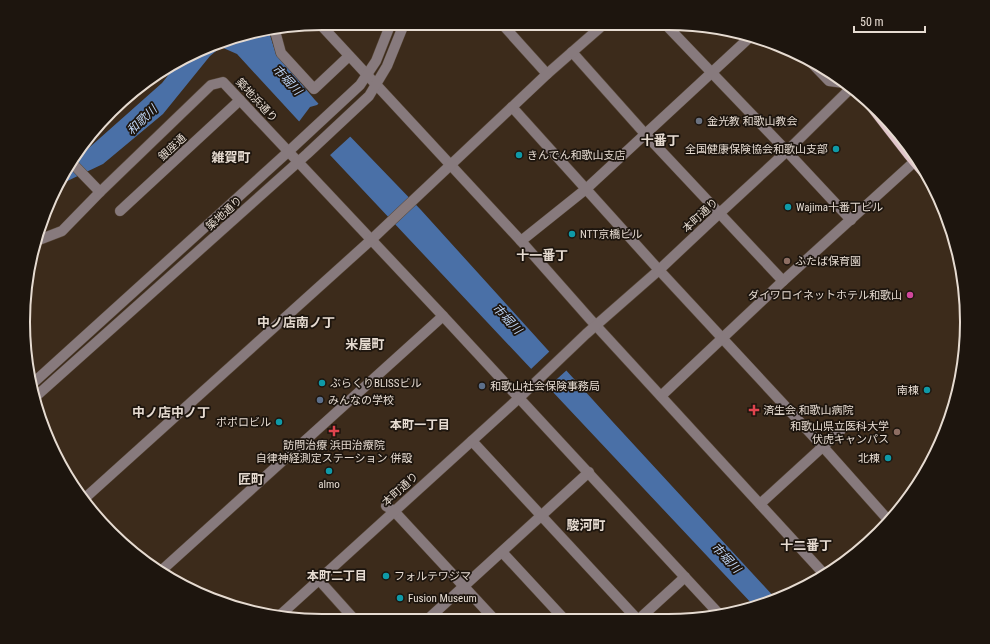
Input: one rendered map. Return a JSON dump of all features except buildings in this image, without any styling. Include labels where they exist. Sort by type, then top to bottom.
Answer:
[{"type":"street","points":[[325,30],[451,164],[596,326],[821,571]]},
{"type":"street","name":"築地通り","points":[[36,380],[360,85],[376,61],[389,30]]},
{"type":"street","name":"築地通り","points":[[40,397],[369,96],[377,85],[387,66],[402,30]]},
{"type":"street","points":[[508,30],[548,74]]},
{"type":"street","points":[[87,495],[371,240],[418,194],[597,30]]},
{"type":"street","points":[[671,30],[851,220]]},
{"type":"street","points":[[276,34],[281,53],[314,89],[349,56]]},
{"type":"street","points":[[521,241],[586,189],[746,41]]},
{"type":"street","points":[[572,52],[646,135],[720,212],[783,281]]},
{"type":"street","points":[[823,74],[829,81],[834,82]]},
{"type":"street","name":"築地浜通り","points":[[100,192],[211,84],[223,82],[443,316],[715,610]]},
{"type":"street","name":"本町通り","points":[[284,612],[319,580],[390,509],[472,441],[787,151],[848,91]]},
{"type":"street","name":"銀座通","points":[[120,211],[240,100]]},
{"type":"street","points":[[512,107],[886,517]]},
{"type":"street","points":[[661,396],[783,281],[913,163]]},
{"type":"street","points":[[42,239],[62,231],[100,192],[75,166]]},
{"type":"street","points":[[164,568],[443,316]]},
{"type":"street","points":[[760,504],[841,430]]},
{"type":"street","points":[[472,441],[632,614]]},
{"type":"street","points":[[434,614],[588,472]]},
{"type":"street","points":[[390,509],[489,614]]},
{"type":"street","points":[[502,552],[559,614]]},
{"type":"street","points":[[645,614],[685,577]]},
{"type":"street","points":[[319,580],[350,614]]},
{"type":"water","name":"市堀川","points":[[270,35],[276,54],[315,100],[421,210],[772,595],[750,602],[237,54],[222,47]]},
{"type":"water","name":"和歌川","points":[[219,48],[210,56],[163,114],[103,164],[66,182],[85,151],[162,83],[170,72],[176,69]]},
{"type":"pier","points":[[320,102],[352,135],[329,156],[298,123],[310,107],[317,105]]},
{"type":"pier","points":[[551,350],[568,369],[547,388],[530,370]]},
{"type":"place","name":"金光教 和歌山教会","points":[[699,121]]},
{"type":"place","name":"全国健康保険協会和歌山支部","points":[[836,149]]},
{"type":"place","name":"きんでん和歌山支店","points":[[519,155]]},
{"type":"place","name":"Wajima十番丁ビル","points":[[788,207]]},
{"type":"place","name":"NTT京橋ビル","points":[[572,234]]},
{"type":"place","name":"ふたば保育園","points":[[787,261]]},
{"type":"place","name":"ダイワロイネットホテル和歌山","points":[[910,295]]},
{"type":"place","name":"ぶらくりBLISSビル","points":[[322,383]]},
{"type":"place","name":"和歌山社会保険事務局","points":[[482,386]]},
{"type":"place","name":"南棟","points":[[927,390]]},
{"type":"place","name":"みんなの学校","points":[[320,400]]},
{"type":"place","name":"済生会 和歌山病院","points":[[754,410]]},
{"type":"place","name":"ポポロビル","points":[[279,422]]},
{"type":"place","name":"訪問治療 浜田治療院 自律神経測定ステーション 併設","points":[[334,431]]},
{"type":"place","name":"和歌山県立医科大学 伏虎キャンパス","points":[[897,432]]},
{"type":"place","name":"北棟","points":[[888,458]]},
{"type":"place","name":"almo","points":[[329,471]]},
{"type":"place","name":"フォルテワジマ","points":[[386,576]]},
{"type":"place","name":"Fusion Museum","points":[[400,598]]},
{"type":"district","name":"十番丁","points":[[660,140]]},
{"type":"district","name":"雑賀町","points":[[231,157]]},
{"type":"district","name":"十一番丁","points":[[542,255]]},
{"type":"district","name":"中ノ店南ノ丁","points":[[296,322]]},
{"type":"district","name":"米屋町","points":[[365,344]]},
{"type":"district","name":"中ノ店中ノ丁","points":[[171,412]]},
{"type":"district","name":"本町一丁目","points":[[420,425]]},
{"type":"district","name":"匠町","points":[[251,479]]},
{"type":"district","name":"駿河町","points":[[586,525]]},
{"type":"district","name":"十二番丁","points":[[806,545]]},
{"type":"district","name":"本町二丁目","points":[[337,576]]}]
